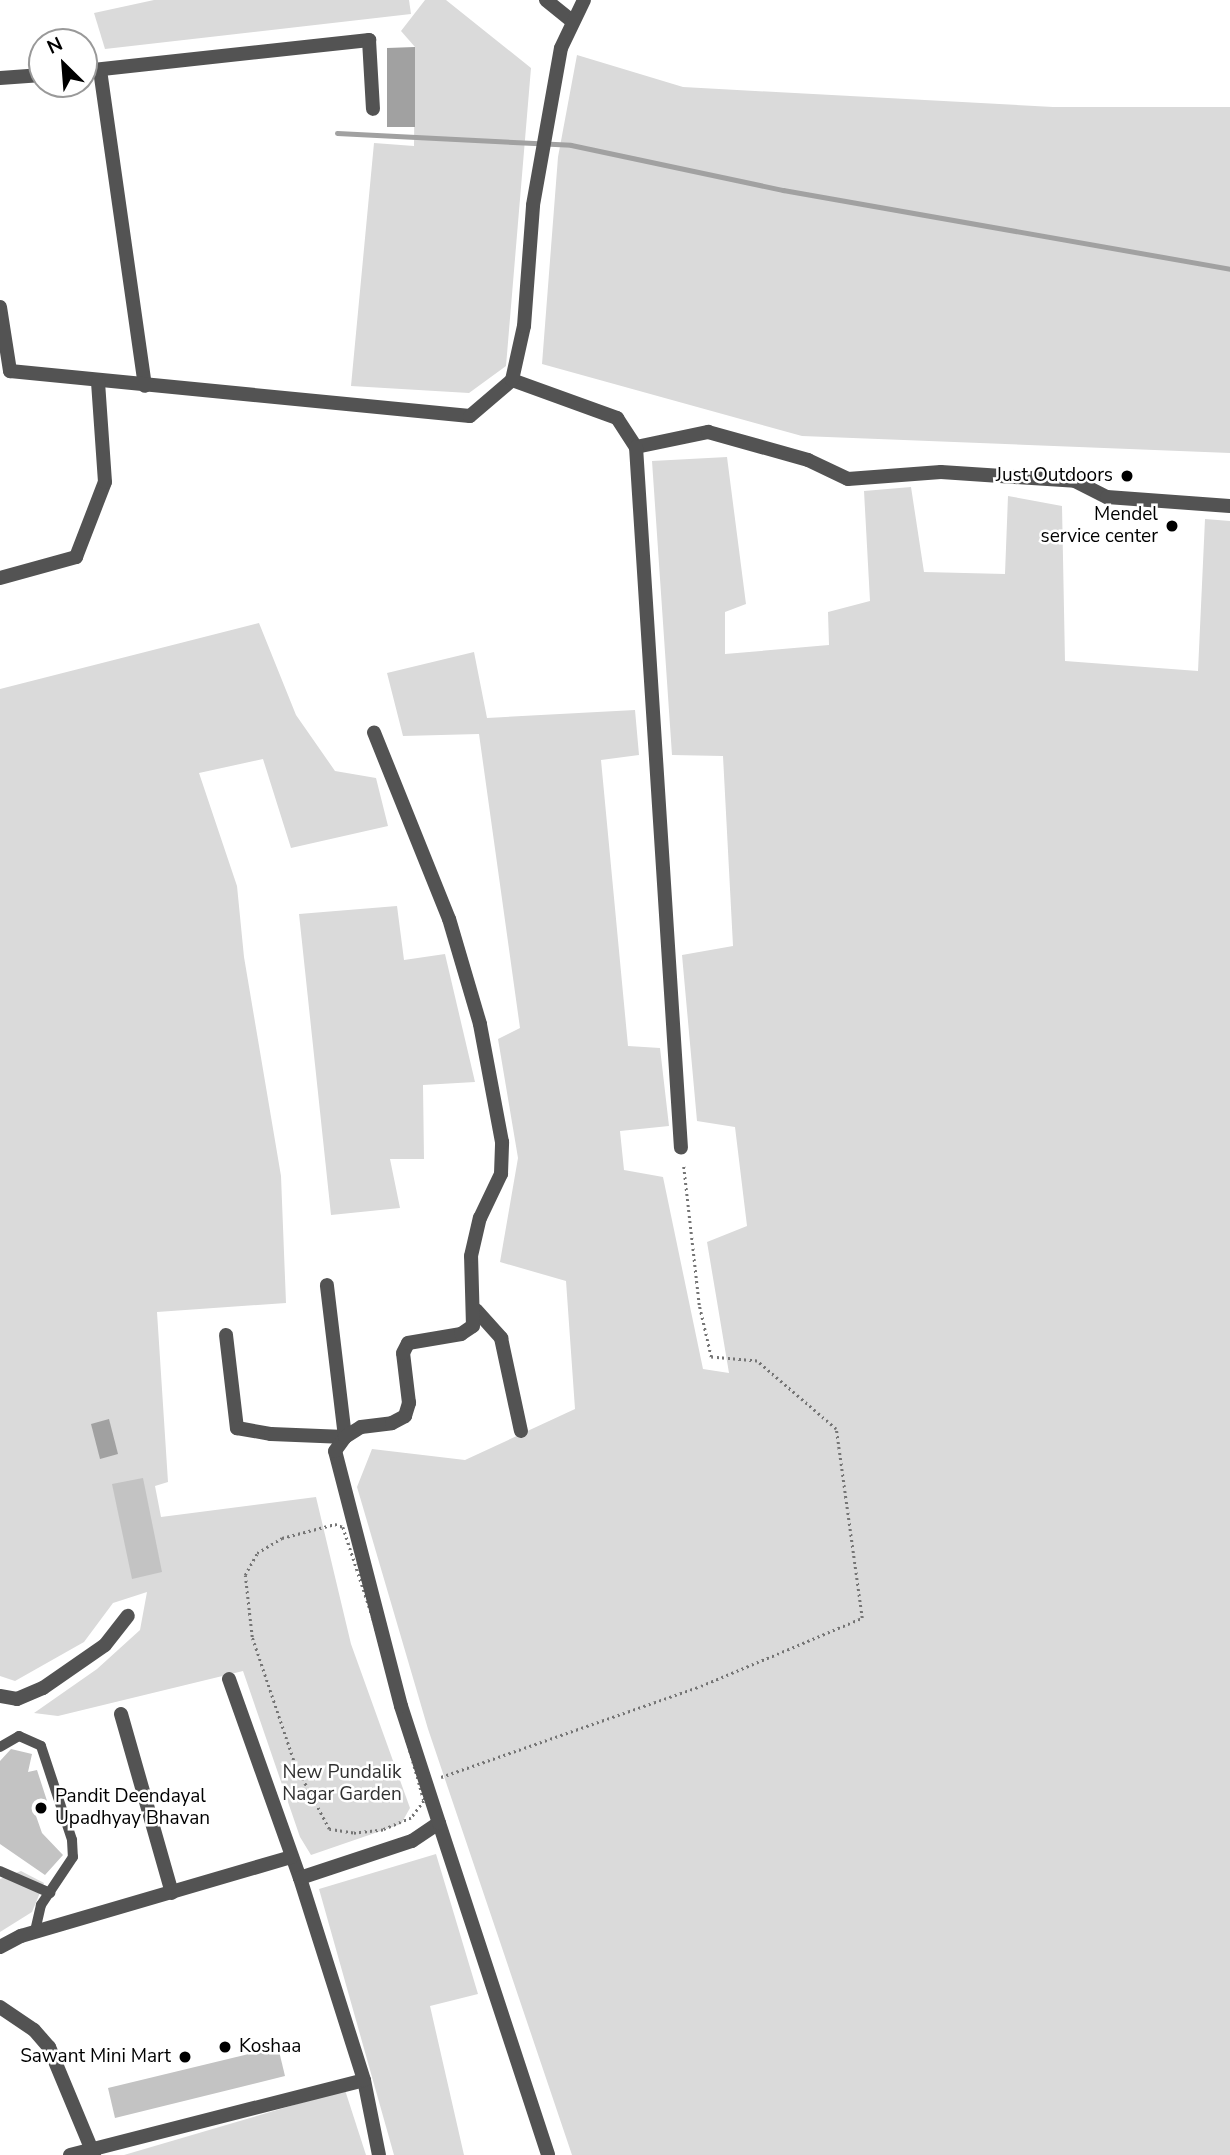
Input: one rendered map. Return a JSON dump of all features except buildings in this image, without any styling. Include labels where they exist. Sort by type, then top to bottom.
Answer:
[{"type":"street","points":[[546,0],[572,21]]},
{"type":"street","points":[[0,307],[10,371],[98,382],[470,416],[512,380],[524,326],[533,205],[561,48],[583,0]]},
{"type":"street","points":[[145,386],[100,70],[369,40],[373,109]]},
{"type":"street","points":[[0,78],[28,76]]},
{"type":"street","points":[[512,380],[617,418],[636,447],[681,1148]]},
{"type":"street","points":[[0,578],[76,557],[105,482],[98,382]]},
{"type":"street","points":[[636,447],[708,432],[808,460],[848,479],[941,472],[1075,481],[1107,498],[1230,506]]},
{"type":"street","points":[[374,732],[449,919],[480,1024],[502,1142],[501,1174],[480,1218],[471,1256],[476,1310],[473,1326],[461,1334],[408,1343],[403,1353],[409,1403],[405,1416],[392,1423],[361,1427],[345,1437],[335,1451],[336,1467],[401,1706],[548,2155]]},
{"type":"street","points":[[327,1285],[345,1437]]},
{"type":"street","points":[[476,1310],[501,1338],[521,1432]]},
{"type":"street","points":[[226,1335],[237,1428],[271,1434],[345,1437]]},
{"type":"street","points":[[0,1696],[17,1699],[43,1688],[106,1645],[128,1616]]},
{"type":"street","points":[[229,1679],[300,1878],[364,2080],[379,2155]]},
{"type":"street","points":[[121,1714],[172,1893]]},
{"type":"street","points":[[300,1878],[412,1841],[439,1823]]},
{"type":"street","points":[[0,1947],[35,1932],[292,1857]]},
{"type":"street","points":[[0,2007],[34,2030],[49,2048],[93,2151]]},
{"type":"street","points":[[69,2155],[364,2080]]},
{"type":"lane","points":[[0,1747],[19,1736],[32,1740],[50,1764],[73,1857],[35,1919],[35,1932]]},
{"type":"lane","points":[[0,1871],[50,1893]]},
{"type":"path","points":[[428,1782],[701,1686],[862,1618],[836,1429],[757,1361],[711,1357],[699,1305],[681,1148]]},
{"type":"path","points":[[343,1527],[424,1801],[411,1818],[383,1830],[353,1833],[329,1829],[295,1765],[252,1637],[245,1575],[257,1553],[282,1538],[306,1528],[343,1527]]},
{"type":"green space","points":[[154,0],[409,0],[411,14],[105,49],[94,13]]},
{"type":"green space","points":[[425,0],[446,0],[531,68],[506,366],[469,393],[351,386],[374,143],[414,146],[415,47],[401,31]]},
{"type":"green space","points":[[577,55],[683,87],[1053,107],[1230,107],[1230,453],[802,436],[542,364],[558,157]]},
{"type":"green space","points":[[727,457],[746,604],[725,612],[725,654],[829,645],[828,612],[870,601],[864,491],[911,487],[924,572],[1005,574],[1008,496],[1062,506],[1065,661],[1198,671],[1205,519],[1230,521],[1230,2155],[572,2155],[428,1729],[357,1487],[372,1449],[465,1460],[575,1409],[566,1281],[500,1262],[518,1158],[498,1039],[520,1028],[479,734],[403,736],[387,673],[474,652],[487,718],[635,710],[639,755],[601,760],[628,1046],[660,1048],[669,1126],[620,1131],[624,1170],[663,1177],[703,1369],[729,1373],[707,1242],[747,1226],[735,1127],[697,1121],[682,955],[733,946],[723,756],[672,755],[652,461]]},
{"type":"green space","name":"New Pundalik Nagar Garden","points":[[259,623],[296,715],[335,771],[376,778],[388,826],[291,848],[263,759],[199,773],[237,886],[244,957],[281,1176],[286,1303],[157,1312],[168,1482],[155,1486],[161,1517],[316,1497],[351,1644],[410,1808],[401,1824],[311,1855],[300,1837],[243,1671],[58,1716],[34,1713],[97,1669],[140,1630],[147,1592],[113,1603],[84,1642],[15,1681],[0,1676],[0,689]]},
{"type":"green space","points":[[397,906],[404,960],[445,954],[475,1082],[423,1085],[424,1159],[390,1159],[400,1208],[331,1215],[299,914]]},
{"type":"green space","points":[[436,1854],[478,1994],[430,2006],[464,2155],[394,2155],[319,1889]]},
{"type":"green space","points":[[21,1871],[44,1883],[32,1912],[0,1932],[0,1879]]},
{"type":"green space","points":[[345,2090],[366,2155],[124,2155]]},
{"type":"shaded area","points":[[415,47],[415,127],[387,127],[387,48]]},
{"type":"shaded area","points":[[109,1419],[118,1454],[100,1459],[91,1424]]},
{"type":"waterway","points":[[337,133],[571,145],[783,190],[1230,269]]},
{"type":"place","name":"Just Outdoors","points":[[1127,476]]},
{"type":"place","name":"Mendel service center","points":[[1172,526]]},
{"type":"place","name":"Pandit Deendayal Upadhyay Bhavan","points":[[41,1808]]},
{"type":"place","name":"Koshaa","points":[[225,2047]]},
{"type":"place","name":"Sawant Mini Mart","points":[[185,2057]]}]
